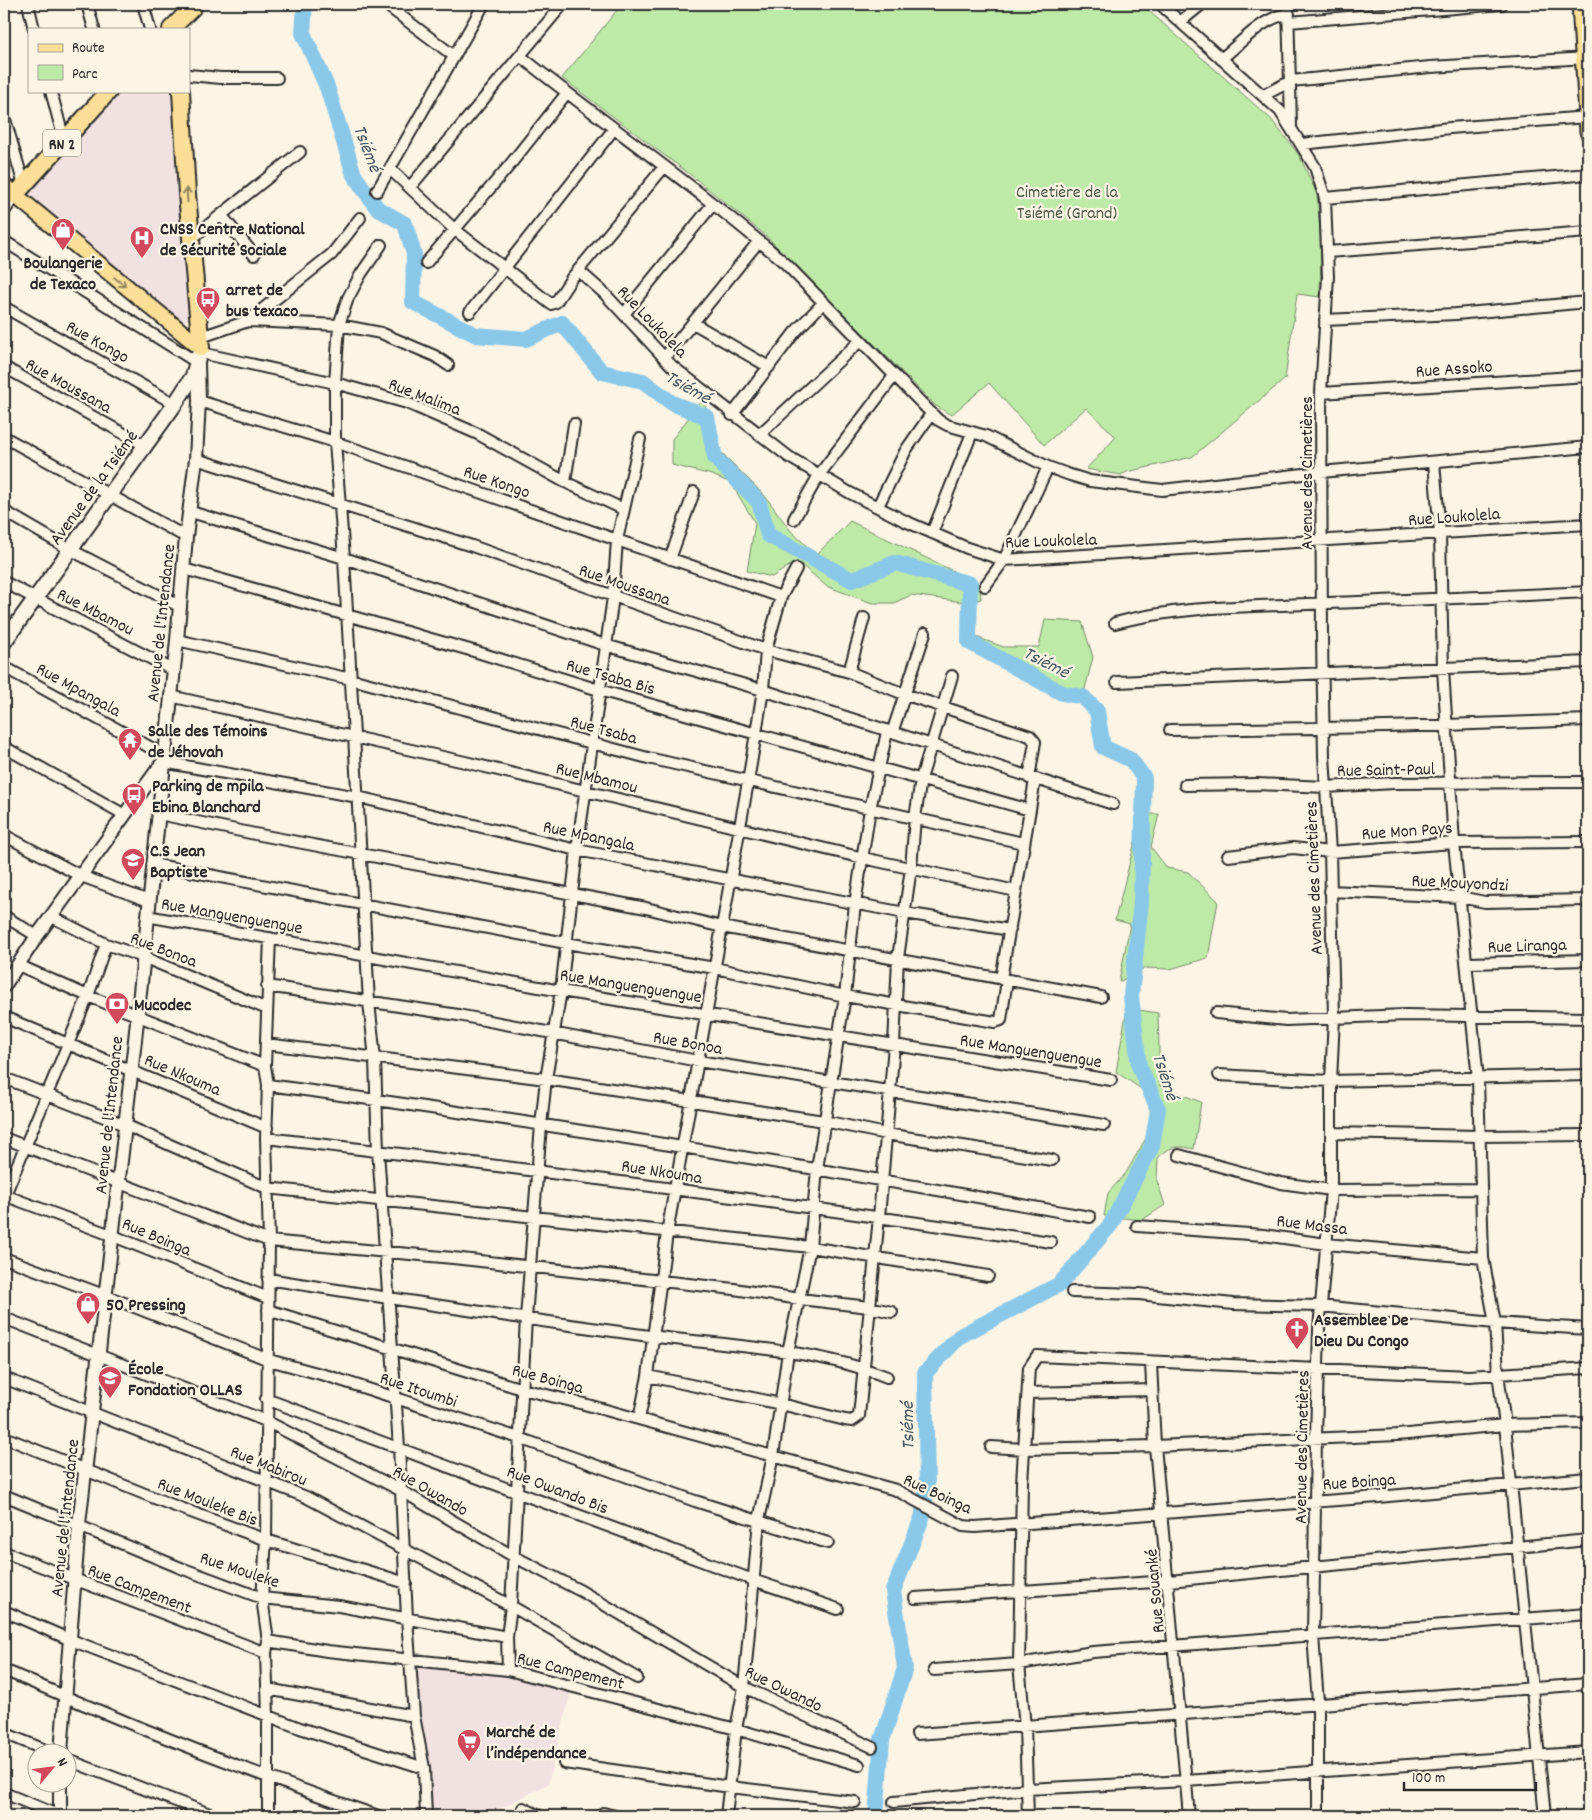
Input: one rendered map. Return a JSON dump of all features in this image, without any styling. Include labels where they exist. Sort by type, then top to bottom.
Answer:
[{"type":"highway","points":[[172,28],[194,5]]},
{"type":"highway","points":[[189,28],[194,5]]},
{"type":"highway","name":"RN 2","points":[[14,189],[64,140],[108,92]]},
{"type":"highway","points":[[181,92],[200,350]]},
{"type":"main road","points":[[1580,4],[1586,59],[1588,132]]},
{"type":"main road","points":[[14,189],[200,350]]},
{"type":"main road","name":"Avenue de la Tsiémé","points":[[4,642],[175,404],[200,350]]},
{"type":"street","points":[[28,4],[34,28]]},
{"type":"street","points":[[87,4],[94,28]]},
{"type":"street","points":[[143,4],[150,28]]},
{"type":"street","points":[[386,4],[454,56]]},
{"type":"street","points":[[377,192],[484,4]]},
{"type":"street","points":[[411,186],[563,4]]},
{"type":"street","name":"Avenue des Cimetières","points":[[1160,4],[1264,96],[1291,126],[1315,167],[1325,198],[1328,252],[1321,393],[1321,540],[1324,728],[1330,852],[1334,1017],[1331,1081],[1333,1133],[1331,1190],[1320,1306],[1316,1438],[1313,1636],[1318,1702],[1318,1816]]},
{"type":"street","points":[[1180,22],[1202,4]]},
{"type":"street","points":[[1221,59],[1267,22],[1280,14],[1502,4]]},
{"type":"street","points":[[1289,13],[1291,126]]},
{"type":"street","points":[[520,56],[566,94],[713,204],[759,241],[823,303],[931,414],[947,425],[1002,443],[1048,467],[1090,481],[1162,490],[1321,472],[1588,446]]},
{"type":"street","points":[[1264,96],[1291,81],[1430,67],[1586,59]]},
{"type":"street","points":[[190,75],[221,78],[277,78]]},
{"type":"street","points":[[51,92],[64,140]]},
{"type":"street","points":[[426,263],[566,94]]},
{"type":"street","points":[[4,116],[14,189],[4,212]]},
{"type":"street","points":[[1302,144],[1450,128],[1587,117]]},
{"type":"street","points":[[470,312],[613,130]]},
{"type":"street","points":[[191,239],[300,152]]},
{"type":"street","points":[[390,169],[411,186],[454,229],[505,266],[551,304],[556,302],[664,167]]},
{"type":"street","points":[[1325,198],[1588,174]]},
{"type":"street","points":[[624,314],[713,204]]},
{"type":"street","points":[[222,216],[254,254]]},
{"type":"street","points":[[200,350],[248,321],[332,254],[360,218]]},
{"type":"street","points":[[1328,252],[1588,232]]},
{"type":"street","points":[[665,357],[759,241]]},
{"type":"street","name":"Rue Malima","points":[[4,242],[200,350],[335,382],[407,403],[478,434],[565,482],[623,509]]},
{"type":"street","points":[[381,245],[352,290],[339,325],[335,382],[335,442],[341,503],[369,1002],[375,1059],[384,1252],[399,1446],[406,1618],[414,1716],[424,1768],[426,1816]]},
{"type":"street","name":"Rue Loukolela","points":[[579,271],[665,357],[759,435],[819,475],[878,506],[932,533],[967,548],[1004,560],[1588,524]]},
{"type":"street","points":[[1325,320],[1456,314],[1588,302]]},
{"type":"street","points":[[732,414],[795,332],[823,303]]},
{"type":"street","name":"Rue Kongo","points":[[4,307],[175,404]]},
{"type":"street","points":[[248,321],[339,325],[381,333],[435,356],[448,365]]},
{"type":"street","points":[[693,323],[770,366]]},
{"type":"street","points":[[759,435],[860,341]]},
{"type":"street","name":"Avenue de l'Intendance","points":[[62,1742],[79,1524],[100,1355],[104,1295],[119,1182],[152,864],[159,814],[163,759],[178,640],[186,537],[191,512],[196,460],[200,350]]},
{"type":"street","name":"Rue Moussana","points":[[4,367],[146,446]]},
{"type":"street","points":[[794,519],[819,475],[894,376]]},
{"type":"street","name":"Rue Assoko","points":[[1321,393],[1588,376]]},
{"type":"street","name":"Rue Kongo","points":[[199,401],[335,442],[781,597]]},
{"type":"street","points":[[878,506],[906,450],[931,414]]},
{"type":"street","points":[[565,482],[574,424]]},
{"type":"street","points":[[932,533],[972,433]]},
{"type":"street","points":[[4,437],[186,537]]},
{"type":"street","points":[[508,1670],[507,1637],[514,1556],[526,1318],[541,1125],[546,1079],[561,991],[577,850],[613,597],[617,540],[640,440]]},
{"type":"street","name":"Rue Moussana","points":[[196,460],[341,503],[472,546],[766,650],[850,672],[904,694],[1030,736],[1036,742],[1032,779]]},
{"type":"street","points":[[1434,462],[1440,534],[1443,669],[1454,843],[1468,963],[1471,1015],[1478,1078],[1483,1258],[1495,1323],[1498,1373],[1533,1688],[1544,1816]]},
{"type":"street","points":[[986,586],[1004,560],[1048,467]]},
{"type":"street","points":[[670,559],[694,492]]},
{"type":"street","points":[[4,511],[71,550],[181,607]]},
{"type":"street","points":[[191,512],[344,558],[605,645],[763,690],[889,733],[1113,804]]},
{"type":"street","name":"Rue Tsaba Bis","points":[[184,569],[478,652],[599,690],[1030,810]]},
{"type":"street","points":[[639,1419],[648,1376],[667,1233],[748,782],[763,690],[766,650],[781,597],[796,569]]},
{"type":"street","name":"Rue Mbamou","points":[[4,582],[173,670]]},
{"type":"street","points":[[1115,623],[1173,610],[1441,600],[1588,592]]},
{"type":"street","points":[[850,672],[864,618]]},
{"type":"street","points":[[726,1816],[736,1729],[744,1686],[759,1520],[773,1456],[788,1352],[810,1247],[817,1169],[845,996],[854,904],[878,767],[925,633]]},
{"type":"street","name":"Rue Tsaba","points":[[178,640],[351,679],[748,782],[1023,843]]},
{"type":"street","points":[[1117,682],[1323,671],[1443,669],[1588,662]]},
{"type":"street","name":"Rue Mpangala","points":[[4,667],[163,759],[358,797],[577,850],[854,904],[1010,930]]},
{"type":"street","points":[[648,1376],[781,1404],[844,1420],[856,1419],[859,1416],[890,1092],[898,958],[911,868],[915,818],[921,779],[952,676]]},
{"type":"street","name":"Rue Mbamou","points":[[170,696],[354,736],[739,829],[1016,891]]},
{"type":"street","points":[[1170,730],[1324,728],[1588,720]]},
{"type":"street","points":[[4,747],[125,815]]},
{"type":"street","points":[[4,986],[163,759]]},
{"type":"street","points":[[152,864],[566,943],[715,968],[845,996],[999,1022],[1010,930],[1030,810],[1032,779]]},
{"type":"street","name":"Rue Saint-Paul","points":[[1186,785],[1257,784],[1326,787],[1394,783],[1588,782]]},
{"type":"street","points":[[159,814],[573,894],[722,927],[850,952],[898,958],[1004,980],[1101,997]]},
{"type":"street","name":"Rue Manguenguengue","points":[[4,835],[81,876],[149,901]]},
{"type":"street","name":"Rue Mon Pays","points":[[1228,856],[1293,848],[1330,852],[1454,843],[1588,842]]},
{"type":"street","name":"Rue Mouyondzi","points":[[1330,892],[1460,897],[1485,902],[1588,900]]},
{"type":"street","points":[[4,916],[38,936]]},
{"type":"street","name":"Rue Manguenguengue","points":[[147,916],[366,954],[561,991],[1111,1080]]},
{"type":"street","name":"Rue Bonoa","points":[[52,917],[106,944],[143,957],[267,1008]]},
{"type":"street","points":[[268,1816],[266,1653],[268,1641],[262,1598],[266,1540],[266,1399],[269,1360],[268,1279],[270,1241],[266,1133],[268,1085],[265,1066],[270,938]]},
{"type":"street","points":[[4,1196],[88,996],[106,944]]},
{"type":"street","name":"Rue Liranga","points":[[1468,963],[1588,960]]},
{"type":"street","points":[[18,965],[88,996],[265,1066]]},
{"type":"street","name":"Rue Bonoa","points":[[267,986],[458,1015],[698,1061],[1104,1125]]},
{"type":"street","points":[[1216,1013],[1286,1020],[1334,1017],[1471,1015],[1588,1018]]},
{"type":"street","name":"Rue Nkouma","points":[[4,1017],[67,1045],[131,1070],[266,1133],[378,1151],[609,1179],[675,1191],[879,1217],[1051,1242]]},
{"type":"street","points":[[266,1044],[546,1079],[824,1121],[886,1134],[1052,1160]]},
{"type":"street","points":[[1219,1075],[1331,1081],[1588,1076]]},
{"type":"street","points":[[4,1078],[125,1125],[267,1188],[534,1216],[667,1233],[810,1247],[875,1256],[988,1276]]},
{"type":"street","points":[[268,1085],[376,1099],[817,1169],[1090,1217]]},
{"type":"street","points":[[1333,1133],[1479,1136],[1588,1135]]},
{"type":"street","points":[[4,1138],[270,1241],[734,1289],[869,1307],[892,1312]]},
{"type":"street","points":[[1178,1156],[1281,1183],[1331,1190],[1481,1189]]},
{"type":"street","name":"Rue Boinga","points":[[4,1196],[111,1235],[268,1298]]},
{"type":"street","name":"Rue Massa","points":[[1137,1226],[1264,1235],[1326,1244],[1483,1258]]},
{"type":"street","name":"Rue Itoumbi","points":[[4,1258],[269,1360],[328,1376],[519,1438],[695,1501],[828,1543]]},
{"type":"street","points":[[268,1279],[653,1337],[788,1352],[863,1368],[887,1377]]},
{"type":"street","points":[[1072,1292],[1140,1294],[1233,1304],[1320,1306],[1495,1323],[1588,1329]]},
{"type":"street","name":"Rue Boinga","points":[[268,1310],[522,1389],[639,1419],[896,1490],[913,1497],[934,1512],[963,1526],[1163,1514],[1316,1500],[1512,1486],[1588,1478]]},
{"type":"street","name":"Rue Owando","points":[[4,1318],[266,1421],[400,1490],[744,1686],[872,1747]]},
{"type":"street","points":[[1028,1816],[1025,1727],[1019,1664],[1021,1523],[1029,1368],[1037,1356],[1151,1363],[1318,1368],[1469,1376],[1588,1368]]},
{"type":"street","name":"Rue Souanké","points":[[1151,1363],[1156,1446],[1189,1816]]},
{"type":"street","name":"Rue Mabirou","points":[[4,1378],[306,1497],[511,1606],[636,1678]]},
{"type":"street","points":[[1029,1393],[1152,1390]]},
{"type":"street","name":"Rue Owando Bis","points":[[266,1399],[399,1446],[753,1580],[838,1609]]},
{"type":"street","points":[[991,1447],[1026,1449],[1156,1446],[1397,1435],[1505,1425],[1588,1423]]},
{"type":"street","name":"Rue Mouleke Bis","points":[[4,1437],[266,1540],[406,1583]]},
{"type":"street","name":"Rue Mouleke","points":[[4,1495],[79,1524],[181,1568],[262,1598],[339,1606],[507,1637]]},
{"type":"street","points":[[915,1598],[1169,1581],[1315,1565],[1518,1548],[1588,1540]]},
{"type":"street","name":"Rue Campement","points":[[4,1552],[266,1653]]},
{"type":"street","points":[[4,1611],[70,1640],[268,1716],[424,1768]]},
{"type":"street","points":[[934,1670],[1019,1664],[1093,1652],[1588,1614]]},
{"type":"street","name":"Rue Campement","points":[[268,1641],[327,1651],[508,1670],[736,1729],[859,1765]]},
{"type":"street","points":[[4,1670],[64,1696],[268,1777],[378,1816]]},
{"type":"street","points":[[917,1734],[1025,1727],[1181,1712],[1588,1684]]},
{"type":"street","points":[[267,1689],[414,1716]]},
{"type":"street","points":[[4,1733],[28,1743]]},
{"type":"street","points":[[894,1802],[1028,1789],[1186,1781],[1317,1770],[1540,1757],[1588,1752]]},
{"type":"street","points":[[564,1763],[730,1787],[855,1802]]},
{"type":"street","points":[[78,1764],[215,1816]]},
{"type":"street","points":[[4,1793],[60,1816],[60,1792]]},
{"type":"street","points":[[523,1808],[540,1816]]},
{"type":"street","points":[[604,1813],[616,1816]]},
{"type":"street","points":[[1583,1816],[1588,1816]]},
{"type":"shaded area","name":"CNSS Centre National de Sécurité Sociale","points":[[116,92],[171,92],[181,166],[194,317],[175,325],[25,201],[53,160]]},
{"type":"shaded area","points":[[414,1665],[507,1674],[572,1687],[548,1784],[486,1816],[431,1816],[418,1718]]},
{"type":"green space","name":"Cimetière de la Tsiémé (Grand)","points":[[622,4],[1141,4],[1271,119],[1299,155],[1317,194],[1321,244],[1320,297],[1297,294],[1285,379],[1192,457],[1121,475],[1086,469],[1116,437],[1086,408],[1044,445],[989,383],[951,415],[936,406],[765,235],[696,179],[562,78]]},
{"type":"green space","points":[[702,401],[716,425],[718,449],[765,496],[790,530],[816,555],[850,521],[980,584],[981,599],[963,602],[911,595],[894,603],[872,603],[826,586],[797,561],[772,577],[747,571],[755,523],[731,483],[712,475],[672,465],[672,439]]},
{"type":"green space","points":[[1045,620],[1082,622],[1093,657],[1083,697],[977,653],[976,637],[1004,647],[1039,647]]},
{"type":"green space","points":[[1142,814],[1159,814],[1151,847],[1167,868],[1188,872],[1218,901],[1208,958],[1170,969],[1144,968],[1119,982],[1130,924],[1115,920]]},
{"type":"green space","points":[[1127,1008],[1158,1013],[1160,1086],[1201,1102],[1194,1149],[1174,1147],[1158,1158],[1157,1181],[1165,1205],[1142,1220],[1104,1216],[1108,1193],[1126,1173],[1146,1138],[1151,1113],[1143,1090],[1116,1072]]},
{"type":"waterway","name":"Tsiémé","points":[[305,4],[303,33],[327,87],[354,175],[377,208],[405,224],[414,254],[413,302],[476,335],[526,339],[562,323],[602,372],[643,381],[672,403],[707,417],[715,458],[759,502],[768,535],[852,580],[895,563],[970,584],[969,642],[1062,693],[1083,697],[1097,711],[1103,747],[1131,760],[1144,778],[1141,902],[1131,996],[1139,1066],[1158,1109],[1152,1146],[1111,1224],[1060,1284],[960,1336],[925,1373],[927,1489],[922,1518],[893,1591],[905,1668],[882,1740],[876,1816]]},
{"type":"place","name":"Boulangerie de Texaco","points":[[63,251]]},
{"type":"place","name":"CNSS Centre National de Sécurité Sociale","points":[[142,259]]},
{"type":"place","name":"arret de bus texaco","points":[[208,320]]},
{"type":"place","name":"Salle des Témoins de Jéhovah","points":[[130,761]]},
{"type":"place","name":"Parking de mpila Ebina Blanchard","points":[[134,816]]},
{"type":"place","name":"C.S Jean Baptiste","points":[[133,881]]},
{"type":"place","name":"Mucodec","points":[[117,1025]]},
{"type":"place","name":"50 Pressing","points":[[88,1325]]},
{"type":"place","name":"Assemblee De Dieu Du Congo","points":[[1297,1350]]},
{"type":"place","name":"École Fondation OLLAS","points":[[110,1399]]},
{"type":"place","name":"Marché de l’indépendance","points":[[469,1762]]}]
